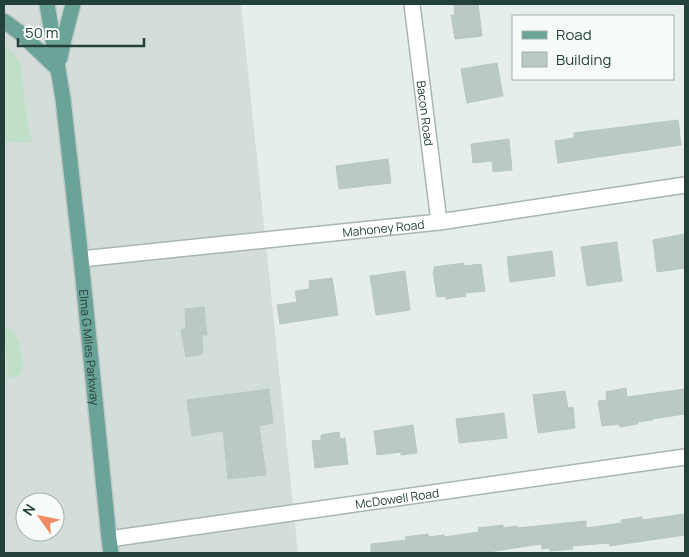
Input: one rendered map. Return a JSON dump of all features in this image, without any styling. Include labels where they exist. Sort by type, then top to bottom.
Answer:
[{"type":"main road","name":"Elma G Miles Parkway","points":[[47,4],[63,99],[110,546]]},
{"type":"main road","points":[[58,70],[73,4]]},
{"type":"main road","points":[[4,21],[19,32],[58,70]]},
{"type":"street","name":"Bacon Road","points":[[412,4],[439,222]]},
{"type":"street","name":"Mahoney Road","points":[[81,259],[439,222],[685,186]]},
{"type":"street","name":"McDowell Road","points":[[110,546],[685,457]]},
{"type":"shaded area","points":[[4,4],[241,4],[298,553],[4,553]]},
{"type":"green space","points":[[4,44],[13,52],[20,63],[32,143],[4,142]]},
{"type":"green space","points":[[8,328],[13,331],[19,341],[23,366],[19,376],[7,378],[7,372],[9,371],[4,349],[4,329]]},
{"type":"building","points":[[454,4],[478,4],[482,36],[455,39],[451,15],[455,15]]},
{"type":"building","points":[[497,63],[503,96],[467,103],[461,69]]},
{"type":"building","points":[[678,120],[681,145],[558,163],[555,141],[574,138],[574,133]]},
{"type":"building","points":[[509,139],[512,170],[493,172],[492,161],[473,163],[471,144]]},
{"type":"building","points":[[388,159],[391,183],[339,189],[336,166]]},
{"type":"building","points":[[685,234],[685,268],[657,272],[653,240]]},
{"type":"building","points":[[617,242],[622,281],[587,286],[581,247]]},
{"type":"building","points":[[552,251],[555,276],[510,282],[507,257]]},
{"type":"building","points":[[464,263],[464,266],[481,264],[485,291],[465,293],[466,296],[446,299],[446,296],[437,297],[434,267]]},
{"type":"building","points":[[405,271],[410,310],[376,315],[370,276]]},
{"type":"building","points":[[332,278],[338,315],[280,324],[277,305],[297,302],[295,291],[310,289],[309,281]]},
{"type":"building","points":[[204,307],[207,335],[202,335],[203,354],[186,357],[181,330],[186,328],[185,309]]},
{"type":"building","points":[[626,388],[627,397],[685,389],[685,414],[637,422],[638,424],[620,427],[619,424],[602,426],[598,401],[607,400],[606,392]]},
{"type":"building","points":[[269,389],[273,423],[259,426],[266,475],[228,479],[223,431],[192,436],[187,400]]},
{"type":"building","points":[[565,391],[568,408],[573,407],[575,428],[538,433],[533,395]]},
{"type":"building","points":[[504,413],[507,438],[459,443],[456,419]]},
{"type":"building","points":[[413,425],[417,453],[401,455],[401,452],[377,455],[374,431]]},
{"type":"building","points":[[339,432],[340,439],[345,438],[348,464],[315,468],[312,441],[321,440],[321,435]]},
{"type":"building","points":[[685,514],[685,535],[610,546],[609,543],[572,546],[573,549],[550,551],[550,548],[542,549],[541,544],[482,553],[371,553],[371,544],[406,540],[405,537],[428,534],[428,537],[444,535],[444,537],[479,532],[478,528],[503,525],[503,528],[517,526],[517,528],[586,521],[586,528],[622,523],[621,520],[642,517],[642,520]]}]
